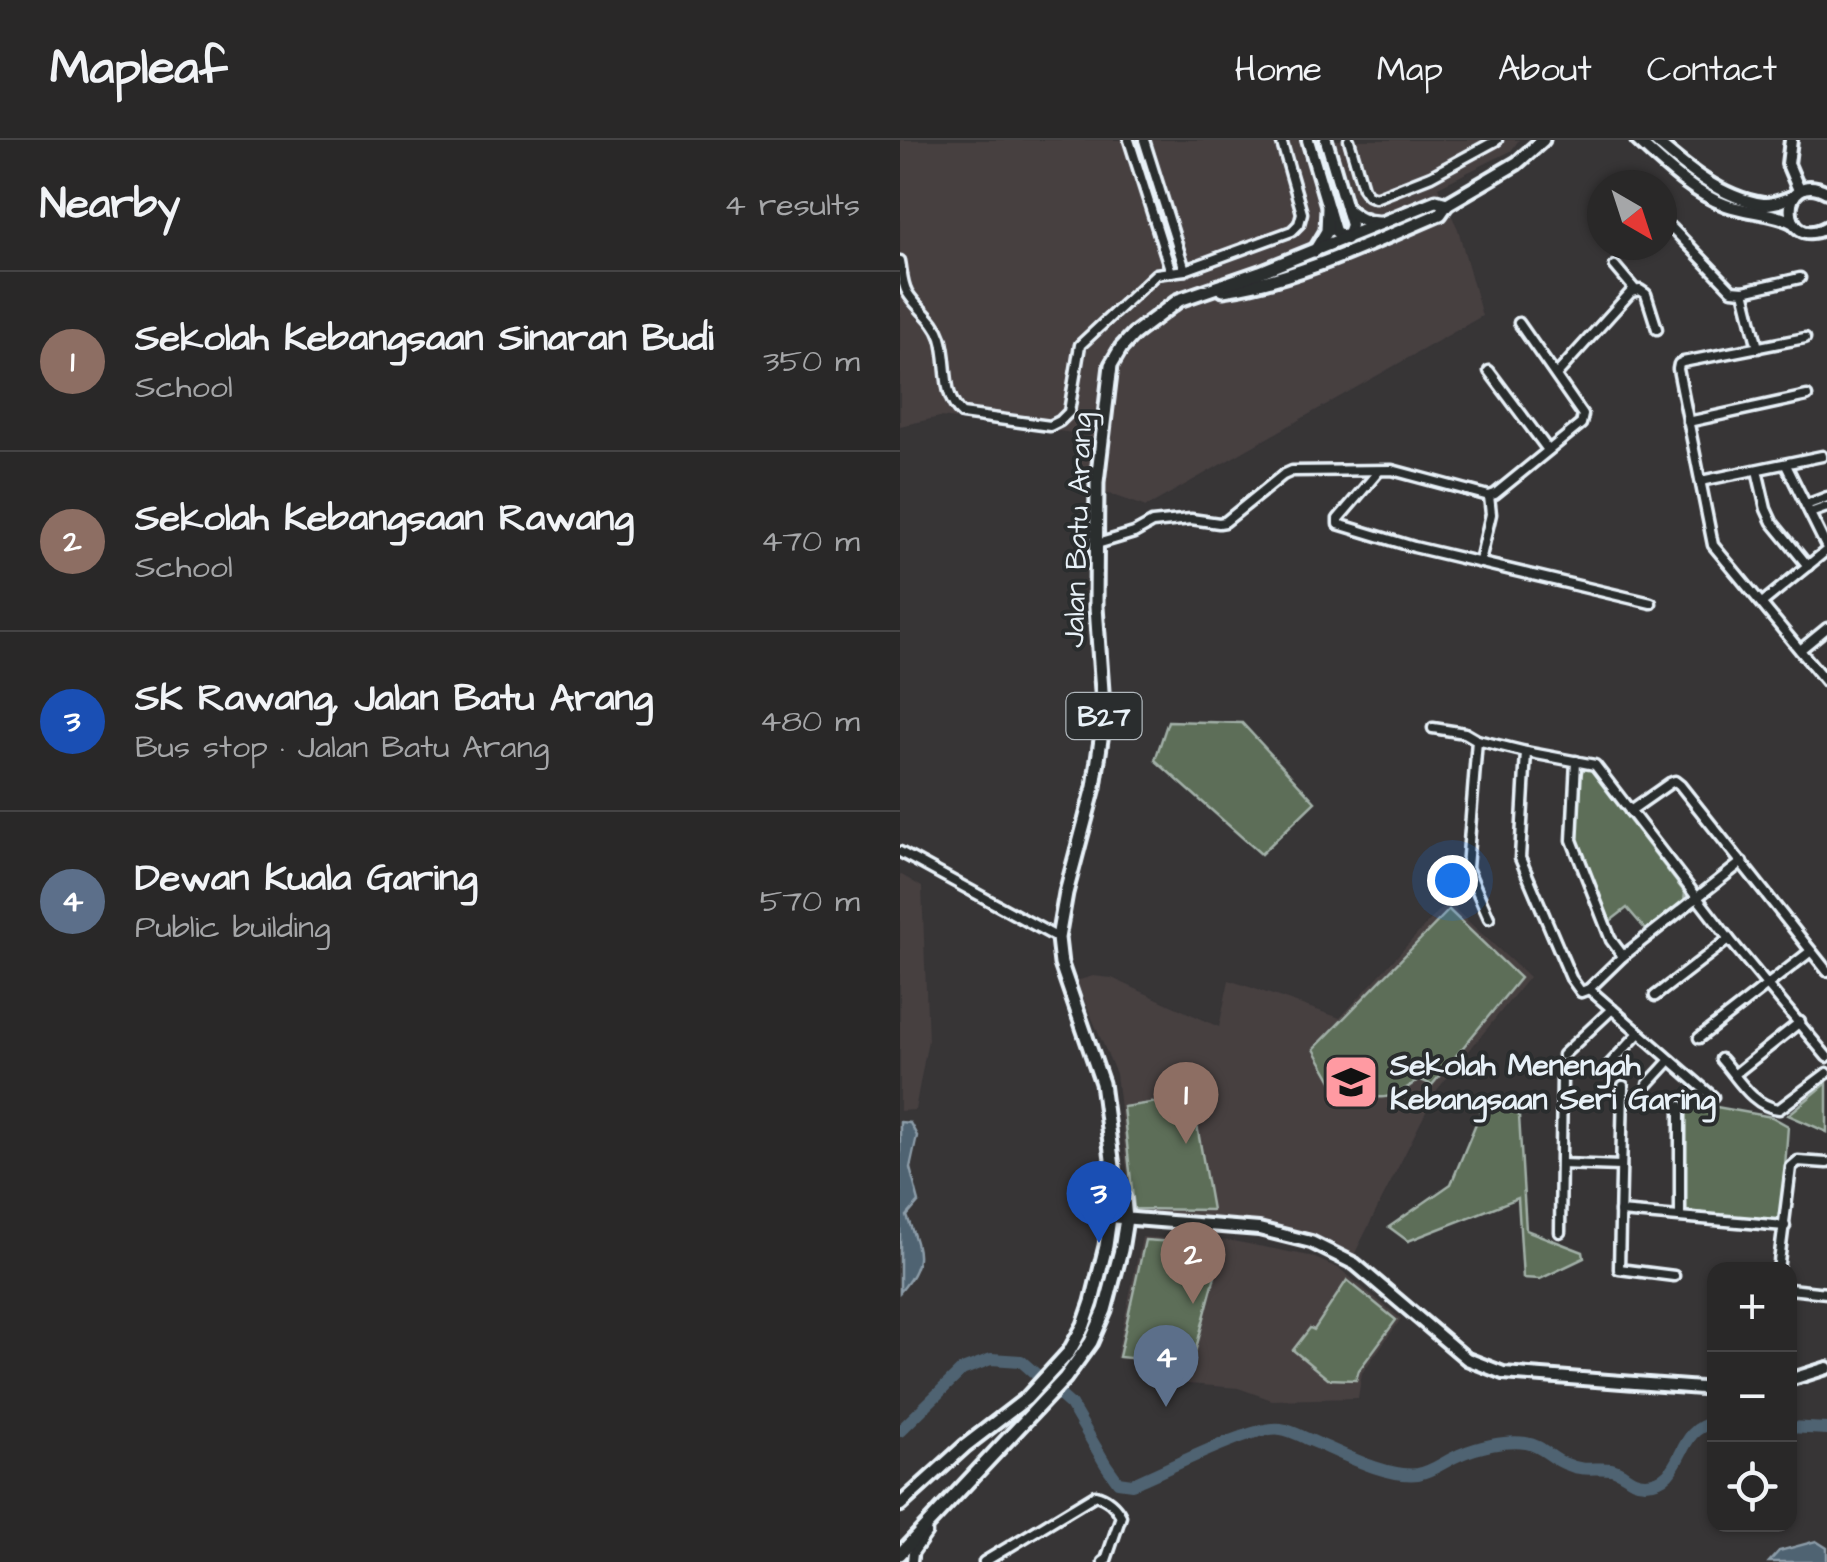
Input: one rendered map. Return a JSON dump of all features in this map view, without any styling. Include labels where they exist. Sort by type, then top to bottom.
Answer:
[{"type":"main road","name":"Jalan Batu Arang","points":[[900,1505],[965,1446],[1026,1399],[1069,1352],[1084,1325],[1100,1274],[1115,1182],[1102,1083],[1061,964],[1058,938],[1094,787],[1104,720],[1096,544],[1098,482],[1112,364],[1134,334],[1179,300],[1314,252],[1436,202],[1447,204],[1517,162],[1543,140]]},
{"type":"main road","points":[[1208,290],[1276,279],[1440,214],[1447,204]]},
{"type":"main road","points":[[1314,252],[1327,230],[1328,208]]},
{"type":"main road","points":[[1347,210],[1370,223],[1384,223]]},
{"type":"main road","points":[[1335,256],[1346,239],[1367,244]]},
{"type":"main road","name":"Jalan Batu Arang","points":[[900,1554],[1065,1378],[1091,1342],[1122,1250],[1124,1199],[1115,1182]]},
{"type":"street","points":[[1129,140],[1171,272]]},
{"type":"street","points":[[1144,140],[1185,270]]},
{"type":"street","points":[[900,261],[904,288],[939,332],[954,407],[962,414],[1050,426],[1068,412],[1080,345],[1156,274],[1185,270],[1292,231],[1299,224],[1302,213],[1280,140]]},
{"type":"street","points":[[1308,140],[1335,231],[1346,239],[1351,225],[1326,140]]},
{"type":"street","points":[[1349,140],[1363,188],[1375,198],[1431,176],[1497,140]]},
{"type":"street","points":[[1638,140],[1675,175],[1724,204],[1782,216],[1806,232],[1827,227]]},
{"type":"street","points":[[1654,140],[1708,182],[1762,204],[1776,204],[1814,186],[1827,192]]},
{"type":"street","points":[[1791,140],[1788,164],[1796,193],[1789,210],[1794,223]]},
{"type":"street","points":[[1677,233],[1732,290],[1744,291],[1800,278]]},
{"type":"street","points":[[1615,266],[1636,291]]},
{"type":"street","points":[[1556,374],[1631,292],[1640,290],[1646,294],[1658,329]]},
{"type":"street","points":[[1744,291],[1758,348]]},
{"type":"street","points":[[1096,544],[1134,533],[1152,523],[1192,519],[1226,522],[1292,471],[1392,470],[1489,496],[1494,494],[1583,420],[1519,323]]},
{"type":"street","points":[[1805,338],[1679,364],[1714,544],[1827,683]]},
{"type":"street","points":[[1489,371],[1548,450]]},
{"type":"street","points":[[1688,422],[1806,396]]},
{"type":"street","points":[[1701,482],[1822,456]]},
{"type":"street","points":[[1762,602],[1827,549],[1786,464]]},
{"type":"street","points":[[1756,470],[1772,522],[1808,566]]},
{"type":"street","points":[[1378,472],[1338,519],[1338,524],[1414,547],[1651,603]]},
{"type":"street","points":[[1480,561],[1490,514],[1489,496]]},
{"type":"street","points":[[1808,509],[1827,497]]},
{"type":"street","points":[[1808,509],[1827,506]]},
{"type":"street","points":[[1800,650],[1827,628]]},
{"type":"street","points":[[1433,728],[1595,766],[1827,1057]]},
{"type":"street","points":[[1477,740],[1468,868],[1489,918]]},
{"type":"street","points":[[1526,752],[1520,858],[1581,992],[1742,862]]},
{"type":"street","points":[[1576,761],[1572,840],[1611,940],[1623,956]]},
{"type":"street","points":[[1630,811],[1675,782],[1827,971]]},
{"type":"street","points":[[900,852],[1058,938]]},
{"type":"street","points":[[1655,996],[1729,938]]},
{"type":"street","points":[[1699,1038],[1811,951]]},
{"type":"street","points":[[1589,989],[1713,1097]]},
{"type":"street","points":[[1563,1056],[1612,1009]]},
{"type":"street","points":[[1735,1074],[1800,1022]]},
{"type":"street","points":[[1610,1064],[1638,1032]]},
{"type":"street","points":[[1722,1059],[1758,1102],[1774,1110],[1827,1073]]},
{"type":"street","points":[[1648,1084],[1670,1060]]},
{"type":"street","points":[[1560,1232],[1562,1076]]},
{"type":"street","points":[[1622,1086],[1618,1269],[1674,1276]]},
{"type":"street","points":[[1680,1106],[1680,1216]]},
{"type":"street","points":[[1779,1262],[1791,1167],[1798,1161],[1827,1163]]},
{"type":"street","points":[[1561,1164],[1621,1166]]},
{"type":"street","points":[[1620,1212],[1785,1226]]},
{"type":"street","points":[[1109,1217],[1259,1229],[1311,1242],[1356,1264],[1468,1358],[1503,1373],[1707,1388]]},
{"type":"street","points":[[1797,1291],[1827,1293]]},
{"type":"street","points":[[1797,1378],[1827,1368]]},
{"type":"street","points":[[912,1562],[923,1538],[965,1486]]},
{"type":"street","points":[[984,1562],[1095,1495],[1102,1496],[1122,1516],[1104,1561]]},
{"type":"shaded area","points":[[900,140],[1519,140],[1511,151],[1438,187],[1458,229],[1482,316],[1146,507],[1078,482],[1082,434],[940,417],[900,426]]},
{"type":"shaded area","points":[[900,874],[922,887],[928,1040],[915,1110],[900,1111]]},
{"type":"shaded area","name":"Sekolah Menengah Kebangsaan Seri Garing","points":[[1447,902],[1529,977],[1437,1090],[1354,1255],[1298,1230],[1132,1213],[1116,1074],[1076,981],[1093,976],[1112,978],[1219,1027],[1229,980],[1340,1018]]},
{"type":"shaded area","points":[[1142,1237],[1233,1241],[1310,1256],[1340,1269],[1401,1319],[1362,1373],[1358,1398],[1272,1400],[1238,1388],[1163,1382],[1166,1364],[1116,1358]]},
{"type":"green space","points":[[1168,721],[1242,723],[1315,802],[1261,854],[1155,760]]},
{"type":"green space","points":[[1590,769],[1685,893],[1684,901],[1646,930],[1627,908],[1609,922],[1579,847],[1580,777],[1583,770]]},
{"type":"green space","points":[[1449,910],[1520,978],[1432,1085],[1419,1079],[1398,1093],[1380,1097],[1336,1088],[1314,1049]]},
{"type":"green space","points":[[1827,1083],[1827,1132],[1788,1115]]},
{"type":"green space","points":[[1192,1097],[1212,1210],[1134,1209],[1123,1107]]},
{"type":"green space","points":[[1486,1099],[1507,1099],[1519,1116],[1526,1230],[1583,1252],[1584,1258],[1540,1279],[1523,1278],[1518,1198],[1408,1241],[1389,1227],[1451,1184]]},
{"type":"green space","points":[[1683,1101],[1772,1117],[1788,1126],[1781,1222],[1686,1211]]},
{"type":"green space","points":[[1145,1240],[1215,1245],[1212,1266],[1217,1268],[1192,1364],[1119,1357]]},
{"type":"green space","points":[[1347,1280],[1396,1320],[1359,1370],[1356,1380],[1328,1379],[1293,1350],[1310,1328],[1314,1330]]},
{"type":"water","points":[[900,1122],[910,1123],[917,1136],[910,1168],[919,1202],[907,1216],[917,1247],[917,1264],[900,1292]]},
{"type":"water","points":[[1816,1541],[1827,1548],[1827,1562],[1769,1562],[1779,1551]]},
{"type":"waterway","points":[[900,1431],[962,1370],[991,1359],[1021,1361],[1071,1405],[1118,1482],[1132,1484],[1230,1441],[1268,1429],[1296,1433],[1363,1463],[1405,1474],[1424,1473],[1483,1447],[1518,1442],[1537,1446],[1572,1466],[1611,1469],[1645,1483],[1658,1481],[1667,1474],[1692,1434],[1707,1425]]},
{"type":"waterway","points":[[1797,1427],[1827,1429]]},
{"type":"place","name":"Sekolah Menengah Kebangsaan Seri Garing","points":[[1351,1082]]},
{"type":"place","name":"Sekolah Kebangsaan Sinaran Budi","points":[[1186,1144]]},
{"type":"place","name":"SK Rawang, Jalan Batu Arang","points":[[1099,1243]]},
{"type":"place","name":"Sekolah Kebangsaan Rawang","points":[[1193,1304]]},
{"type":"place","name":"Dewan Kuala Garing","points":[[1166,1407]]}]
